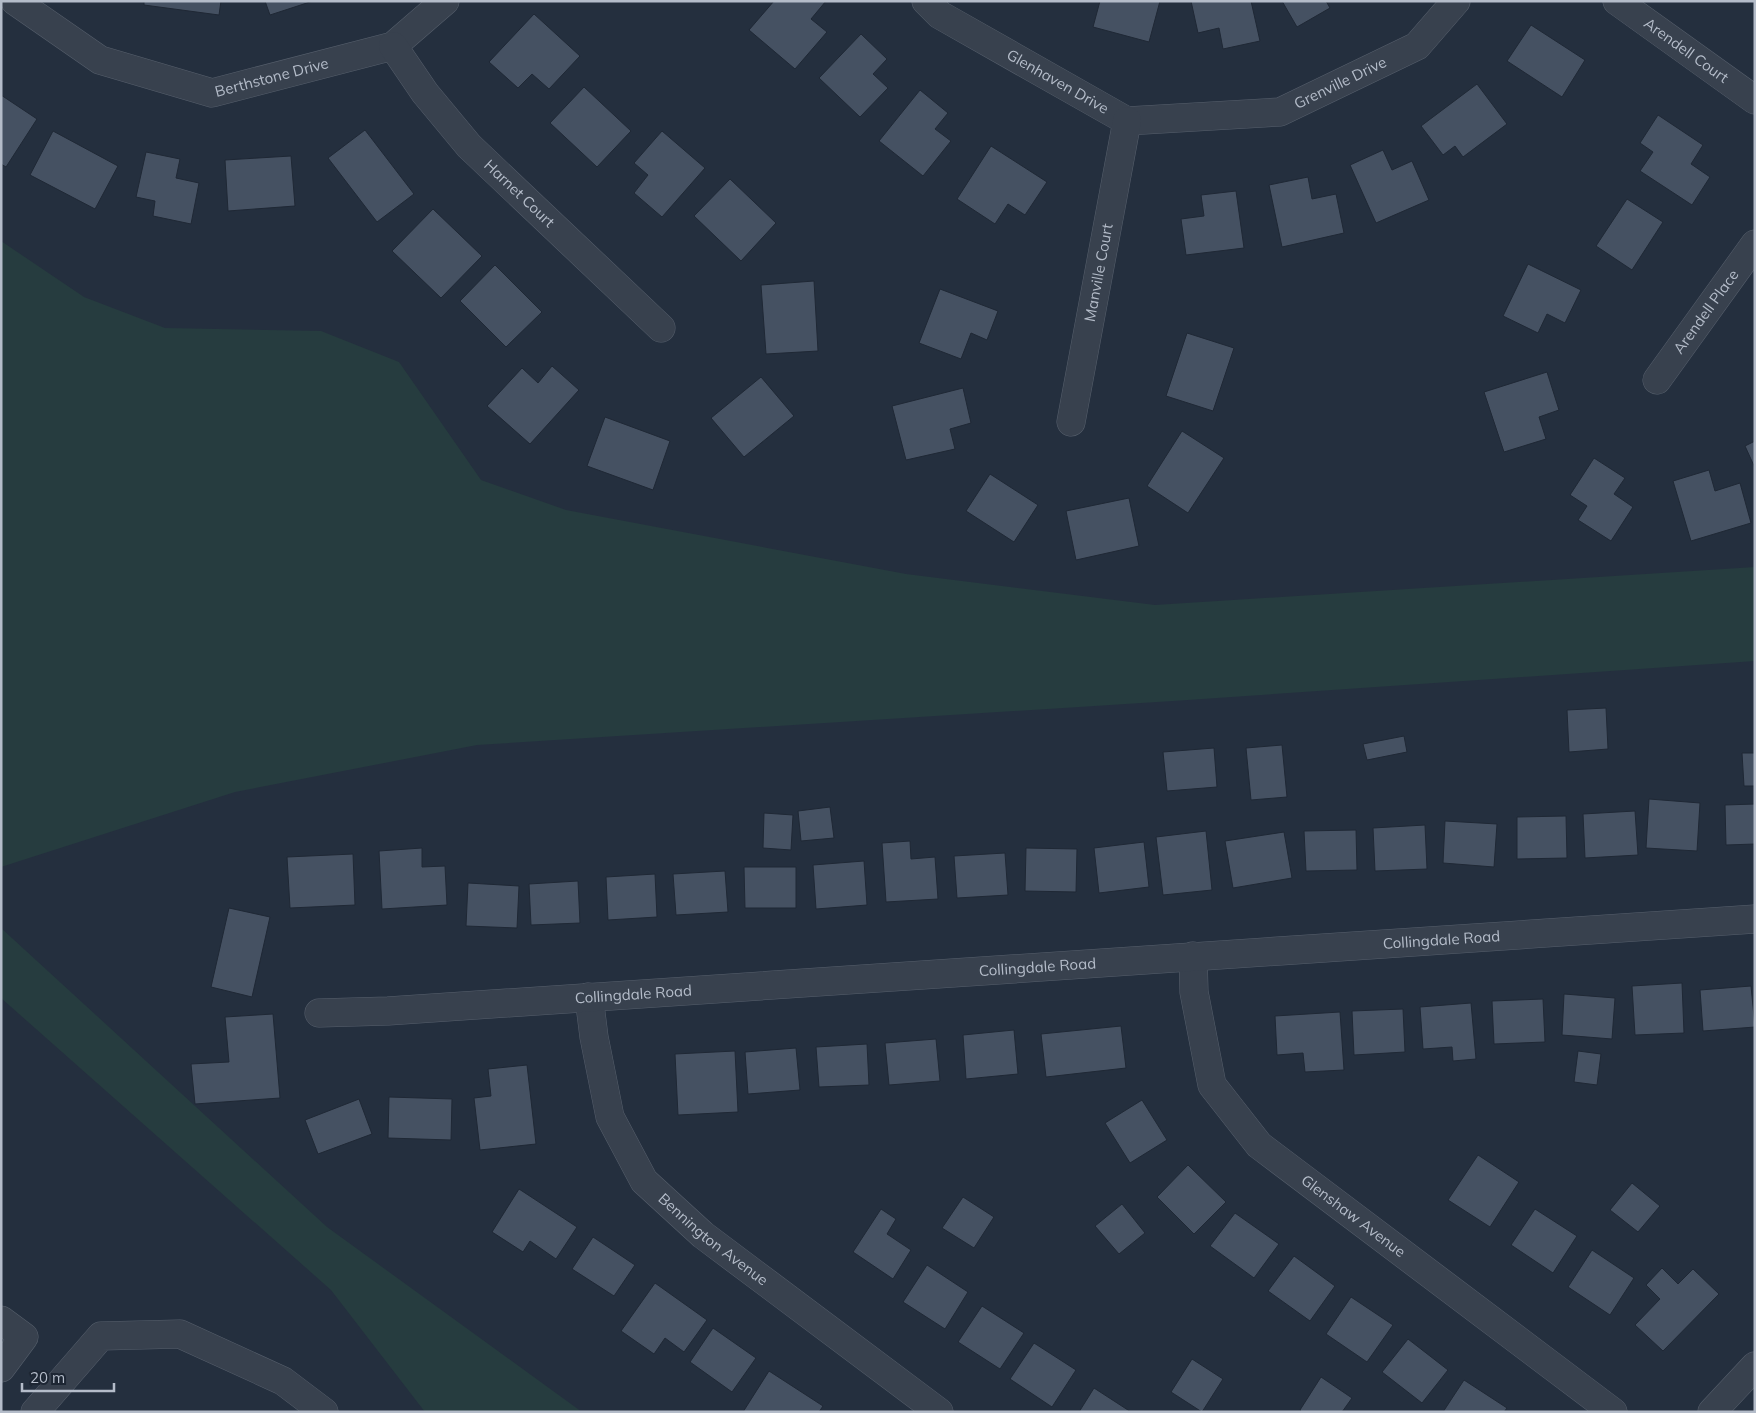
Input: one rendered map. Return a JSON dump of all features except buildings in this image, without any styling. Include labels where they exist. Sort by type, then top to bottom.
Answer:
[{"type":"street","name":"Berthstone Drive","points":[[15,1],[100,60],[212,93],[394,46],[445,1]]},
{"type":"street","name":"Glenhaven Drive","points":[[926,1],[940,15],[1127,121]]},
{"type":"street","name":"Grenville Drive","points":[[1127,121],[1280,112],[1417,46],[1456,1]]},
{"type":"street","name":"Arendell Court","points":[[1617,1],[1755,100]]},
{"type":"street","name":"Harnet Court","points":[[394,46],[425,93],[469,146],[661,328]]},
{"type":"street","name":"Manville Court","points":[[1071,422],[1127,121]]},
{"type":"street","name":"Arendell Place","points":[[1657,380],[1755,244]]},
{"type":"street","name":"Collingdale Road","points":[[320,1014],[1755,919]]},
{"type":"street","name":"Glenshaw Avenue","points":[[1193,956],[1194,992],[1212,1085],[1259,1145],[1613,1412]]},
{"type":"street","name":"Bennington Avenue","points":[[589,997],[594,1037],[610,1116],[644,1181],[703,1235],[939,1412]]},
{"type":"street","points":[[1,1320],[24,1337],[1,1368]]},
{"type":"street","points":[[35,1412],[101,1336],[180,1334],[283,1381],[324,1412]]},
{"type":"street","points":[[1712,1412],[1755,1366]]},
{"type":"green space","points":[[1,241],[84,297],[165,328],[321,331],[399,362],[481,480],[566,510],[906,574],[1155,605],[1755,567],[1755,661],[1173,701],[477,745],[235,792],[1,867]]},
{"type":"green space","points":[[1,928],[327,1227],[582,1412],[425,1412],[331,1290],[1,998]]}]
